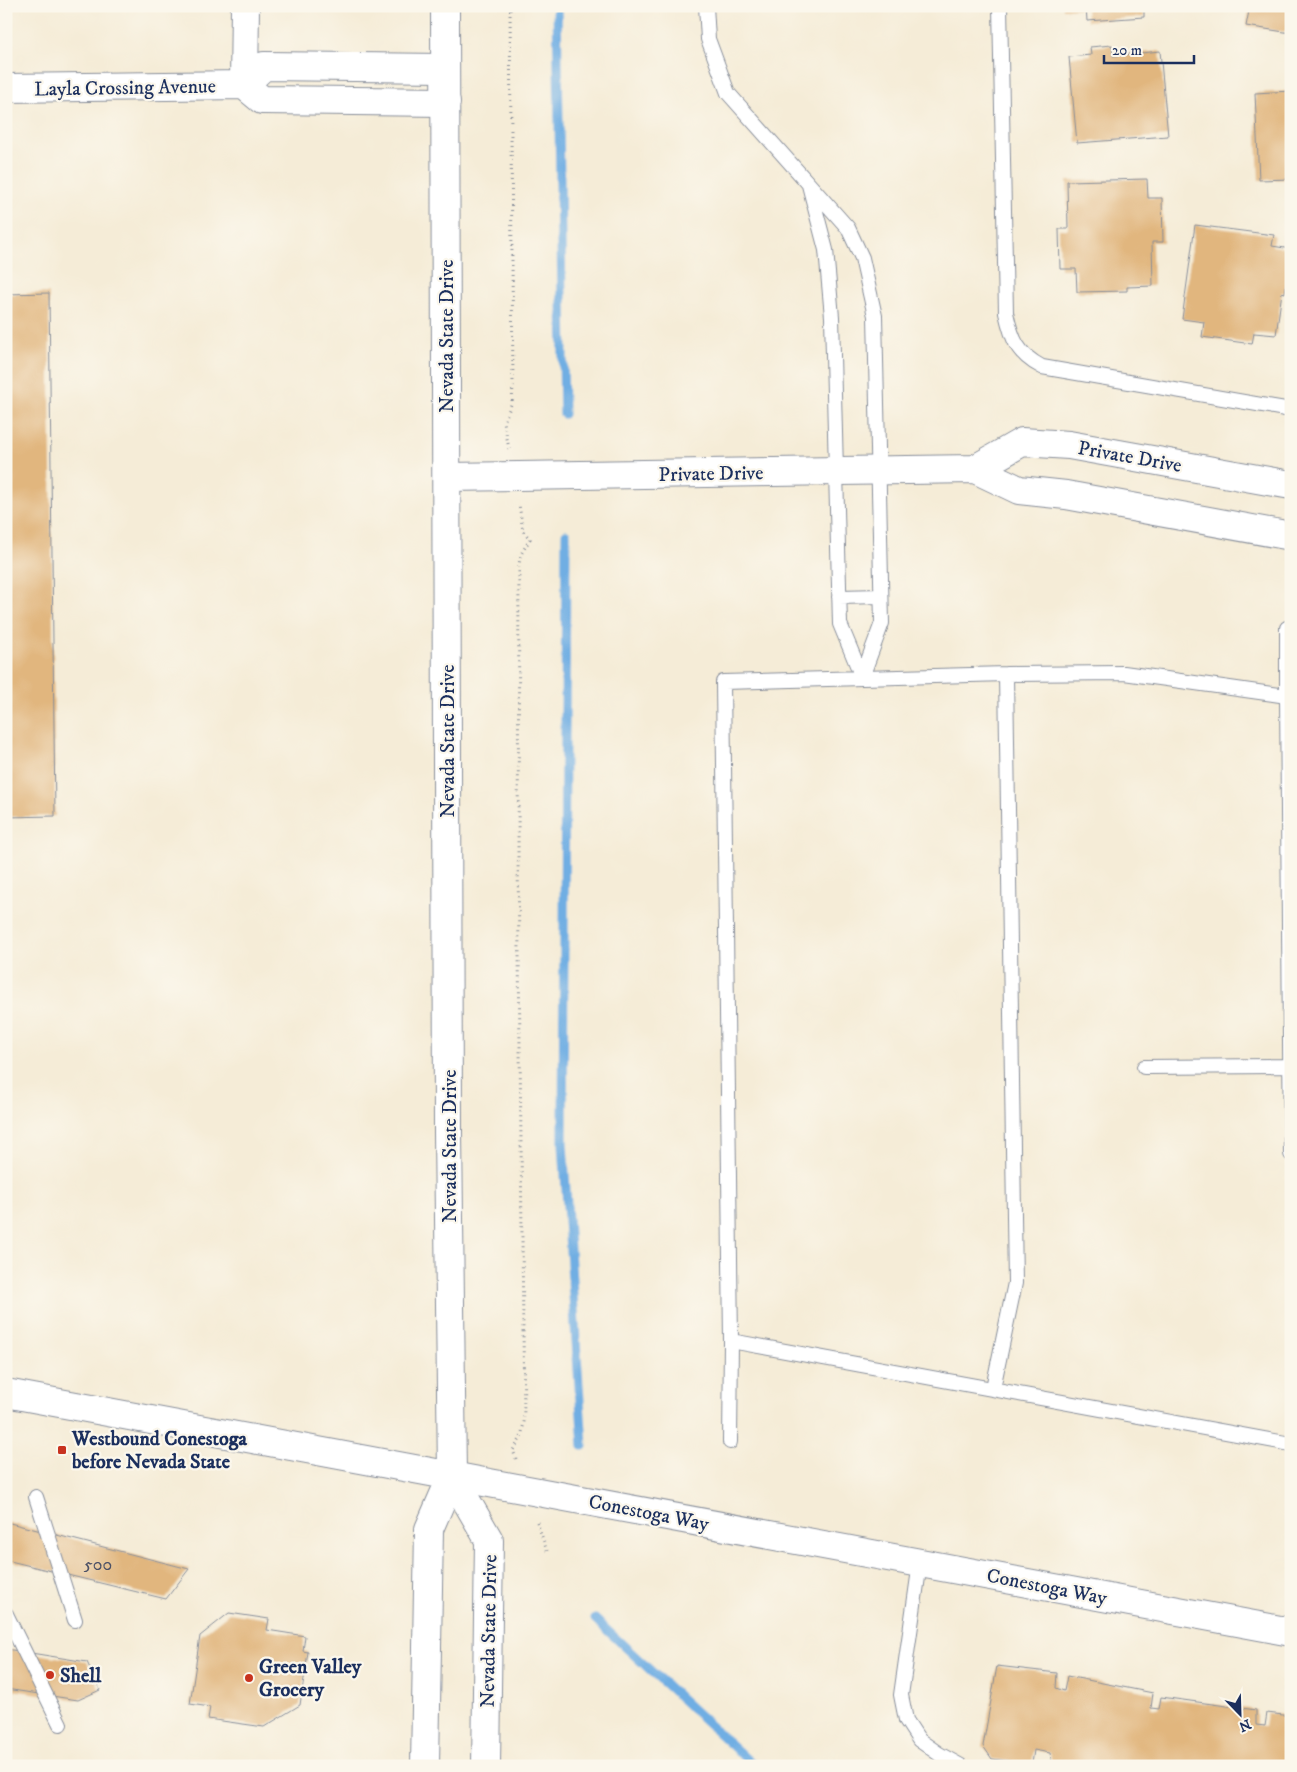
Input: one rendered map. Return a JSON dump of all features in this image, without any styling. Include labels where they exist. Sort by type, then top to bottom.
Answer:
[{"type":"street","points":[[244,85],[245,6]]},
{"type":"street","name":"Nevada State Drive","points":[[425,1766],[429,1529],[452,1476],[448,1132],[445,6]]},
{"type":"street","name":"Layla Crossing Avenue","points":[[244,85],[264,66],[445,68]]},
{"type":"street","name":"Layla Crossing Avenue","points":[[6,88],[244,85],[262,100],[446,102]]},
{"type":"street","name":"Private Drive","points":[[975,469],[1022,442],[1069,445],[1291,485]]},
{"type":"street","name":"Private Drive","points":[[447,477],[975,469],[1020,490],[1066,495],[1291,536]]},
{"type":"street","name":"Conestoga Way","points":[[6,1394],[1291,1632]]},
{"type":"street","name":"Nevada State Drive","points":[[452,1476],[489,1540],[486,1766]]},
{"type":"lane","points":[[706,6],[708,39],[728,93],[749,119],[809,182],[848,228],[862,258],[875,316],[882,596],[882,623],[862,677]]},
{"type":"lane","points":[[1000,6],[1006,313],[1010,334],[1020,351],[1030,361],[1042,367],[1291,410]]},
{"type":"lane","points":[[809,182],[826,250],[832,317],[840,624],[862,677]]},
{"type":"lane","points":[[839,597],[882,596]]},
{"type":"lane","points":[[1287,628],[1291,1154]]},
{"type":"lane","points":[[730,1442],[731,1341],[723,682],[862,677],[1124,673],[1287,696]]},
{"type":"lane","points":[[993,1388],[1014,1283],[1006,674]]},
{"type":"lane","points":[[1144,1067],[1289,1066]]},
{"type":"lane","points":[[731,1341],[1291,1444]]},
{"type":"lane","points":[[36,1497],[75,1620]]},
{"type":"lane","points":[[920,1563],[901,1695],[906,1720],[919,1740],[938,1754],[961,1766]]},
{"type":"lane","points":[[6,1614],[60,1724]]},
{"type":"path","points":[[504,422],[513,396],[510,6]]},
{"type":"path","points":[[513,1450],[521,1438],[524,1422],[518,858],[520,556],[530,539],[523,531]]},
{"type":"building","points":[[1063,6],[1085,6],[1085,8],[1063,9]]},
{"type":"building","points":[[1086,6],[1165,6],[1165,8],[1144,10],[1144,17],[1087,21]]},
{"type":"building","points":[[1250,6],[1291,6],[1291,33],[1246,26]]},
{"type":"building","points":[[1112,45],[1113,56],[1160,51],[1168,136],[1077,143],[1069,57],[1091,55],[1090,47]]},
{"type":"building","points":[[1291,91],[1291,179],[1259,180],[1255,93]]},
{"type":"building","points":[[1147,179],[1148,198],[1162,198],[1163,242],[1152,242],[1153,286],[1127,287],[1127,291],[1077,292],[1076,269],[1060,269],[1059,229],[1068,229],[1067,181]]},
{"type":"building","points":[[1195,225],[1274,235],[1272,246],[1291,249],[1285,293],[1282,292],[1276,335],[1254,333],[1252,344],[1202,337],[1204,322],[1182,319]]},
{"type":"building","points":[[49,293],[55,816],[6,817],[6,294]]},
{"type":"building","points":[[6,1522],[189,1569],[166,1599],[6,1560]]},
{"type":"building","name":"Green Valley Grocery","points":[[229,1613],[269,1619],[267,1630],[305,1636],[303,1651],[308,1652],[300,1705],[264,1727],[208,1719],[210,1707],[190,1704],[200,1636]]},
{"type":"building","name":"Shell","points":[[6,1649],[87,1662],[100,1690],[78,1700],[6,1689]]},
{"type":"building","points":[[997,1666],[1057,1673],[1056,1688],[1064,1691],[1067,1676],[1153,1693],[1151,1708],[1159,1709],[1161,1697],[1256,1710],[1256,1725],[1265,1726],[1267,1713],[1291,1716],[1291,1766],[1052,1766],[1050,1753],[1034,1750],[1032,1764],[992,1759],[983,1746]]},
{"type":"waterway","points":[[557,6],[564,414]]},
{"type":"waterway","points":[[566,534],[563,1144],[583,1446]]},
{"type":"waterway","points":[[595,1619],[754,1766]]},
{"type":"place","name":"Westbound Conestoga before Nevada State","points":[[62,1450]]},
{"type":"place","name":"Shell","points":[[50,1675]]},
{"type":"place","name":"Green Valley Grocery","points":[[249,1678]]}]
